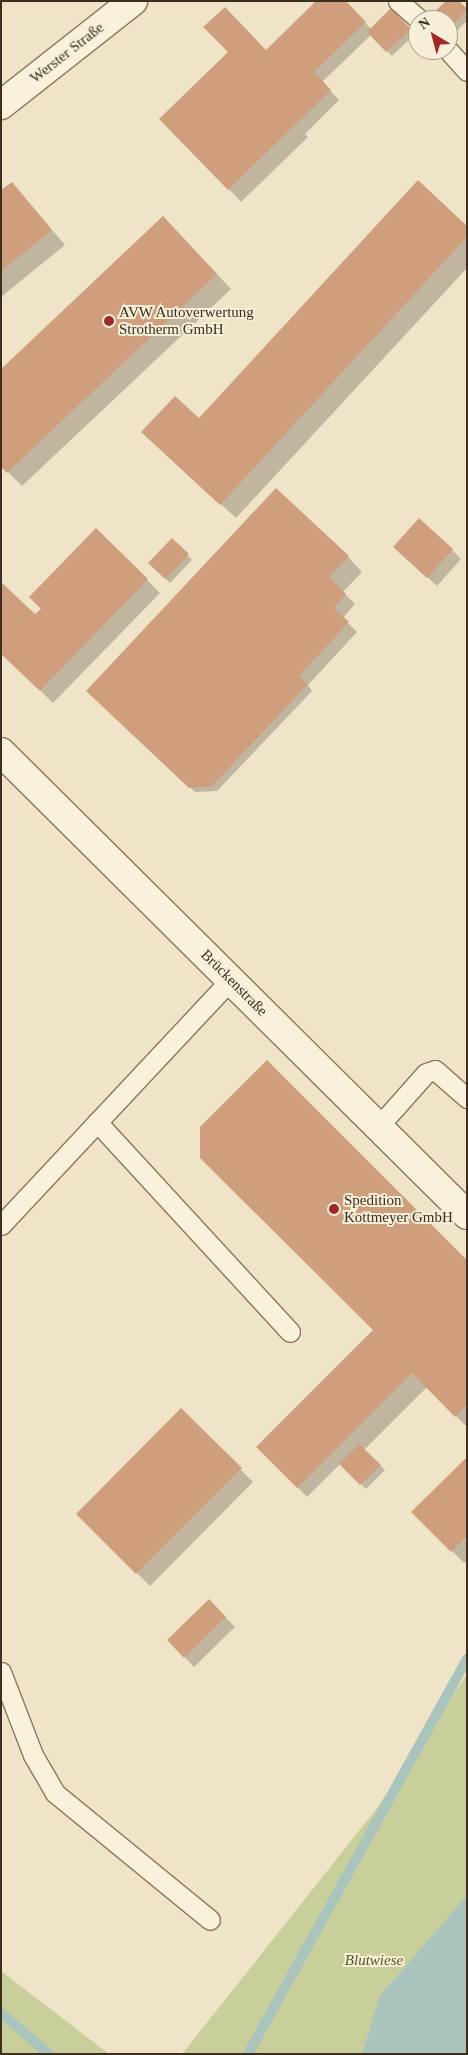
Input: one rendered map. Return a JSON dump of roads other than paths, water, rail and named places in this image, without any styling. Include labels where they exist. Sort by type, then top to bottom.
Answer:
[{"type":"main road","name":"Werster Straße","points":[[1,104],[133,1]]},
{"type":"main road","name":"Brückenstraße","points":[[1,752],[467,1215]]},
{"type":"lane","points":[[398,1],[408,10]]},
{"type":"lane","points":[[457,60],[467,71]]},
{"type":"lane","points":[[1,1225],[230,980]]},
{"type":"lane","points":[[378,1127],[426,1073],[435,1070],[467,1098]]},
{"type":"lane","points":[[97,1122],[290,1332]]},
{"type":"lane","points":[[1,1672],[33,1755],[55,1793],[210,1920]]},
{"type":"water","points":[[467,1895],[467,2054],[362,2054],[380,1996]]},
{"type":"waterway","points":[[248,2054],[467,1659]]},
{"type":"waterway","points":[[1,2013],[49,2054]]},
{"type":"place","name":"AVW Autoverwertung Strotherm GmbH","points":[[109,321]]},
{"type":"place","name":"Spedition Kottmeyer GmbH","points":[[334,1209]]},
{"type":"park label","name":"Blutwiese","points":[[374,1961]]}]
